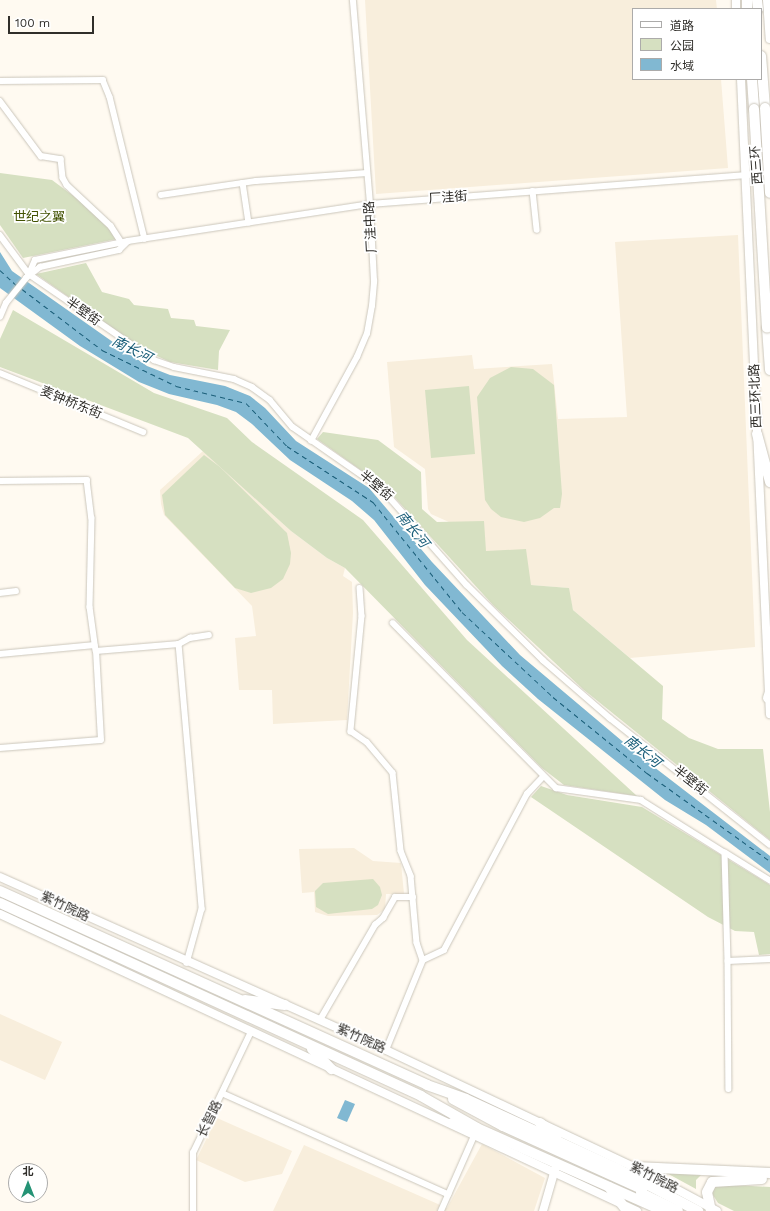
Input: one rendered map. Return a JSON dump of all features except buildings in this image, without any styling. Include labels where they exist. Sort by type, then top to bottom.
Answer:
[{"type":"highway","name":"西三环","points":[[762,71],[770,194]]},
{"type":"highway","name":"西三环","points":[[752,80],[770,370]]},
{"type":"highway","points":[[758,434],[770,482]]},
{"type":"highway","name":"紫竹院路","points":[[0,891],[235,999],[427,1084],[502,1124],[573,1148],[698,1211]]},
{"type":"highway","name":"紫竹院路","points":[[0,903],[421,1096],[476,1131],[556,1168],[609,1187],[663,1211]]},
{"type":"highway","points":[[235,999],[285,1005]]},
{"type":"highway","points":[[308,1044],[331,1069]]},
{"type":"highway","points":[[421,1096],[502,1124],[687,1211]]},
{"type":"highway","points":[[502,1124],[538,1122],[573,1148]]},
{"type":"highway","points":[[452,1123],[476,1131]]},
{"type":"highway","points":[[502,1124],[678,1211]]},
{"type":"highway","points":[[635,1167],[770,1173]]},
{"type":"highway","points":[[712,1209],[707,1192],[712,1182],[770,1179]]},
{"type":"highway","points":[[609,1187],[619,1203],[627,1211]]},
{"type":"street","name":"厂洼中路","points":[[312,441],[367,334],[374,281],[370,204],[353,0]]},
{"type":"street","points":[[767,0],[770,39]]},
{"type":"street","points":[[0,81],[103,80],[110,98],[145,239]]},
{"type":"street","name":"西三环北路","points":[[741,80],[770,714]]},
{"type":"street","points":[[0,101],[42,156],[61,159],[63,178],[67,185],[111,226],[125,242]]},
{"type":"street","points":[[161,195],[243,183],[325,174],[367,173]]},
{"type":"street","name":"厂洼街","points":[[27,276],[36,260],[125,242],[370,204],[770,173]]},
{"type":"street","points":[[243,183],[249,222]]},
{"type":"street","points":[[534,191],[537,230]]},
{"type":"street","name":"半壁街","points":[[0,235],[27,276],[154,360],[174,368],[234,378],[252,387],[270,400],[294,427],[382,489],[467,585],[549,665],[610,718],[770,845]]},
{"type":"street","points":[[0,317],[6,303],[27,276]]},
{"type":"street","name":"麦钟桥东街","points":[[0,373],[143,432]]},
{"type":"street","points":[[0,481],[87,480],[92,518],[90,607],[96,648],[101,740],[0,748]]},
{"type":"street","points":[[360,588],[362,616],[351,731],[367,742],[393,773],[401,851],[411,876],[417,943],[423,960],[386,1050]]},
{"type":"street","points":[[0,593],[16,591]]},
{"type":"street","points":[[393,623],[543,777],[556,788],[568,791],[641,800],[770,880]]},
{"type":"street","points":[[0,654],[179,644],[190,638],[209,635]]},
{"type":"street","points":[[179,644],[202,909],[187,963]]},
{"type":"street","points":[[423,960],[444,950],[528,794],[543,777]]},
{"type":"street","points":[[725,853],[729,1089]]},
{"type":"street","name":"紫竹院路","points":[[0,877],[187,963],[386,1050],[635,1167],[712,1209]]},
{"type":"street","points":[[320,1020],[375,925],[383,918],[395,897],[413,897]]},
{"type":"street","points":[[0,914],[331,1069],[452,1123]]},
{"type":"street","points":[[728,961],[770,959]]},
{"type":"street","name":"长智路","points":[[193,1211],[193,1153],[251,1032]]},
{"type":"street","points":[[222,1093],[448,1194]]},
{"type":"street","points":[[441,1211],[476,1131]]},
{"type":"street","points":[[543,1211],[556,1168]]},
{"type":"street","name":"紫竹院路","points":[[556,1168],[619,1203],[637,1211]]},
{"type":"shaded area","points":[[365,0],[716,0],[717,8],[632,8],[632,80],[721,80],[728,168],[376,194]]},
{"type":"shaded area","points":[[738,235],[755,647],[630,658],[573,610],[568,588],[531,585],[486,551],[459,522],[449,522],[431,514],[428,509],[425,469],[394,447],[387,362],[472,355],[474,369],[552,364],[558,419],[627,417],[615,242]]},
{"type":"shaded area","points":[[203,451],[291,531],[327,558],[345,568],[343,576],[352,582],[353,613],[347,720],[273,724],[272,690],[239,690],[235,638],[256,636],[252,606],[164,515],[161,504],[160,490]]},
{"type":"shaded area","points":[[354,848],[373,861],[401,863],[404,894],[386,894],[385,909],[377,915],[328,916],[315,912],[314,892],[302,893],[299,849]]},
{"type":"shaded area","points":[[0,1014],[62,1042],[45,1080],[0,1060]]},
{"type":"shaded area","points":[[217,1118],[292,1151],[282,1174],[245,1182],[196,1160]]},
{"type":"shaded area","points":[[482,1144],[545,1178],[534,1211],[273,1211],[304,1145],[447,1208]]},
{"type":"green space","name":"世纪之翼","points":[[0,173],[52,180],[114,226],[117,239],[23,258],[0,225]]},
{"type":"green space","points":[[86,263],[102,292],[129,299],[134,305],[168,309],[171,318],[194,320],[196,326],[230,330],[219,351],[218,370],[170,362],[144,350],[36,274]]},
{"type":"green space","points":[[13,310],[154,393],[227,418],[252,442],[363,520],[467,640],[637,796],[564,785],[542,768],[345,568],[327,558],[291,531],[188,438],[0,367],[0,339]]},
{"type":"green space","points":[[511,367],[533,369],[554,385],[562,494],[560,508],[554,508],[540,518],[524,522],[501,517],[491,509],[485,500],[477,397],[490,378]]},
{"type":"green space","points":[[469,386],[475,454],[431,458],[425,390]]},
{"type":"green space","points":[[323,432],[378,440],[421,472],[422,509],[437,522],[484,521],[486,551],[526,549],[531,585],[569,588],[573,610],[663,686],[662,719],[689,738],[718,749],[763,749],[770,812],[770,840],[584,690],[493,605],[386,488],[317,439]]},
{"type":"green space","points":[[204,455],[220,467],[287,533],[291,553],[290,564],[283,579],[271,588],[251,593],[235,588],[165,515],[162,495]]},
{"type":"green space","points":[[541,786],[567,795],[642,807],[770,885],[770,954],[759,955],[754,932],[735,931],[708,917],[531,797]]},
{"type":"green space","points":[[373,879],[380,887],[382,895],[378,905],[372,909],[328,914],[316,907],[315,891],[323,883]]},
{"type":"green space","points":[[663,1171],[702,1174],[696,1180],[696,1189]]},
{"type":"green space","points":[[718,1184],[770,1187],[770,1211],[734,1211],[718,1203],[711,1192]]},
{"type":"water","points":[[0,252],[12,271],[147,366],[170,375],[225,386],[250,396],[265,408],[296,441],[369,488],[432,562],[520,655],[641,757],[770,856],[770,873],[706,825],[665,800],[538,699],[502,666],[425,585],[374,520],[352,501],[290,460],[252,424],[236,412],[217,405],[169,394],[139,382],[80,346],[0,288]]},
{"type":"water","points":[[345,1100],[355,1104],[347,1122],[337,1118]]},
{"type":"ferry route","points":[[0,270],[17,286]]},
{"type":"ferry route","points":[[22,289],[102,350],[176,386],[246,403],[287,446],[373,502],[462,612],[553,697],[647,773],[770,861]]},
{"type":"water label","name":"南长河","points":[[132,349]]},
{"type":"water label","name":"南长河","points":[[413,529]]},
{"type":"water label","name":"南长河","points":[[643,751]]}]
